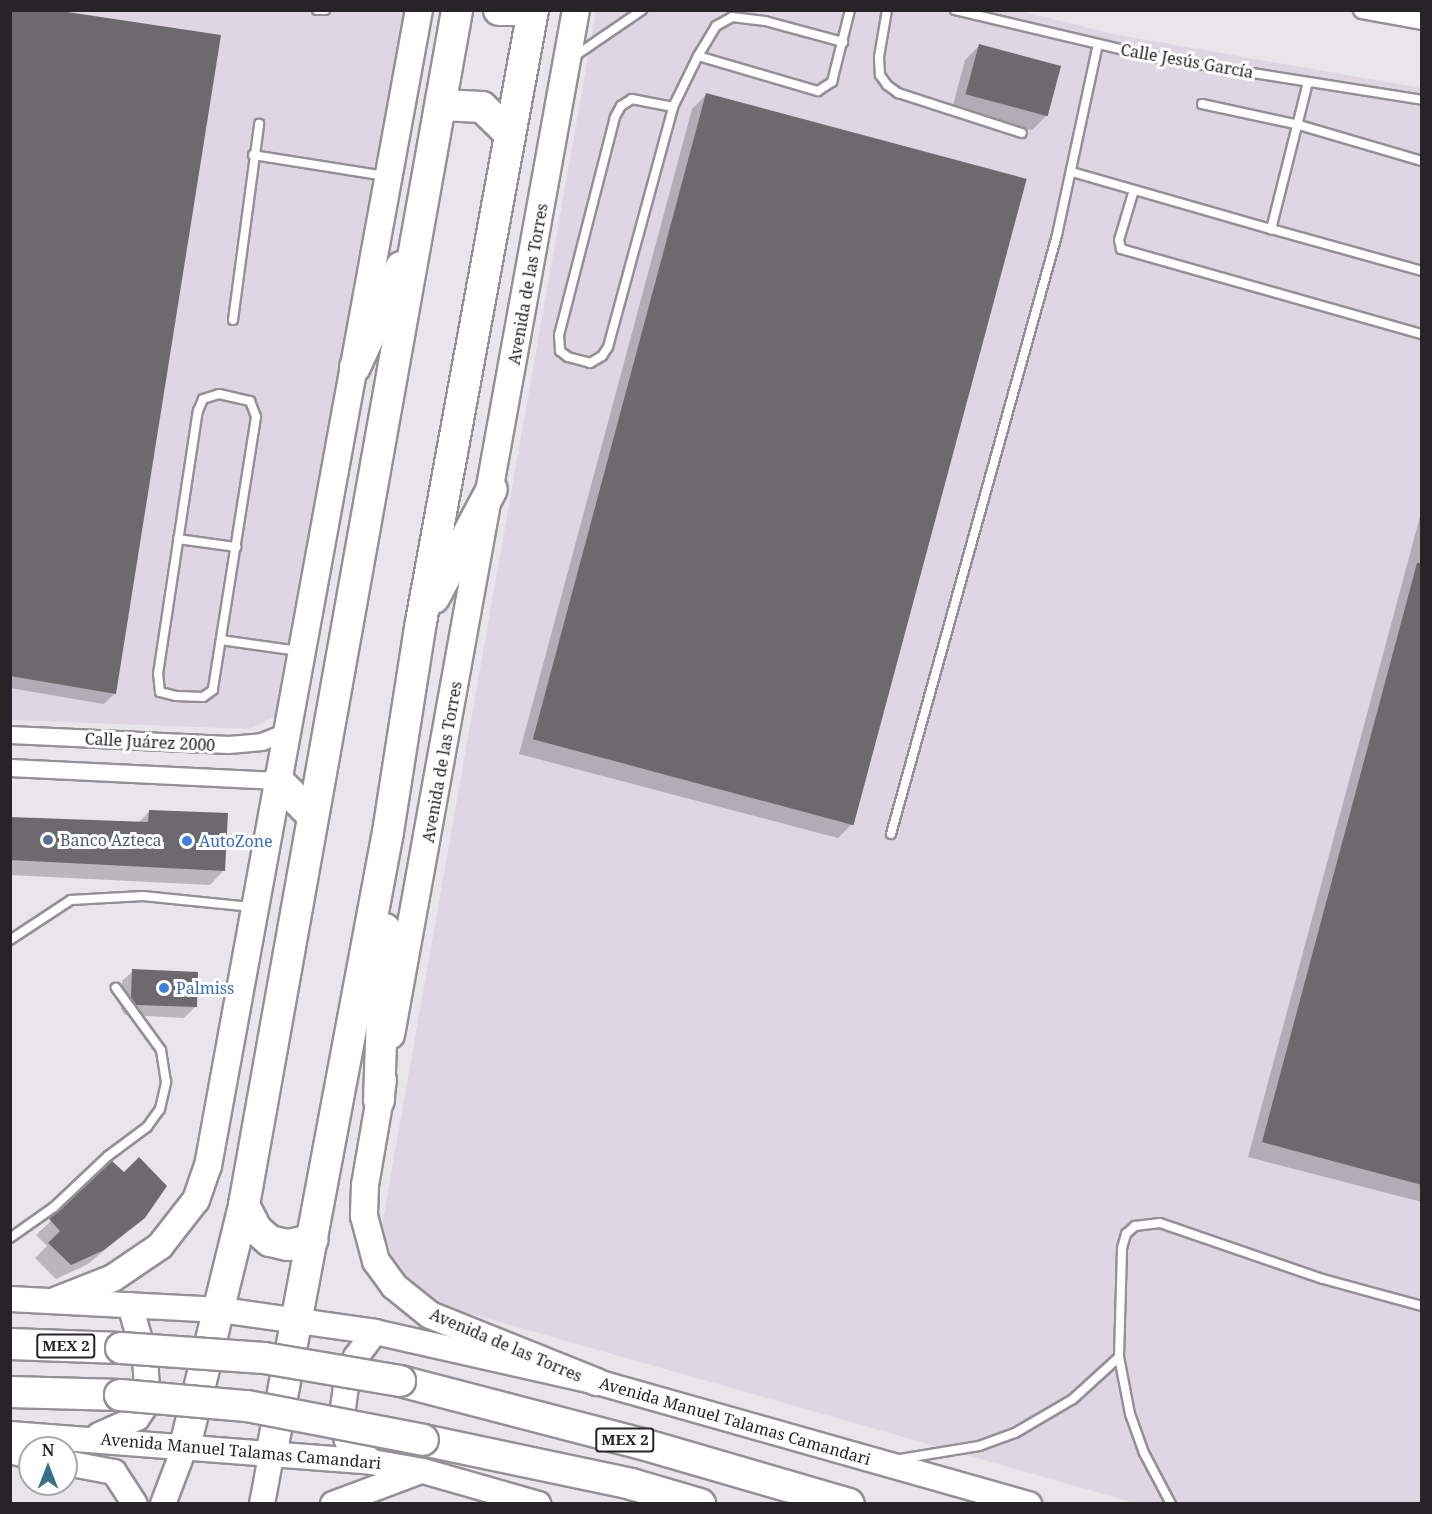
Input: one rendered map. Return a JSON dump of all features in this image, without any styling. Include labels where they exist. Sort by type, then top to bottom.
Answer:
[{"type":"highway","points":[[185,1446],[221,1310],[244,1205],[457,10]]},
{"type":"highway","points":[[499,10],[522,10]]},
{"type":"highway","points":[[271,1456],[388,832],[421,622],[508,132],[533,10]]},
{"type":"highway","points":[[441,105],[482,107],[508,132]]},
{"type":"highway","points":[[355,367],[419,229]]},
{"type":"highway","points":[[421,622],[492,489]]},
{"type":"highway","points":[[278,782],[313,816]]},
{"type":"highway","points":[[379,1100],[388,832]]},
{"type":"highway","points":[[244,1205],[256,1229],[270,1241],[288,1245],[312,1240]]},
{"type":"highway","name":"MEX 2","points":[[10,1344],[121,1348],[264,1358],[400,1381],[646,1445],[849,1503]]},
{"type":"highway","name":"MEX 2","points":[[10,1392],[120,1395],[247,1406],[631,1484],[700,1503]]},
{"type":"main road","points":[[57,1300],[135,1266],[160,1246],[196,1200],[208,1167],[419,10]]},
{"type":"main road","name":"Avenida de las Torres","points":[[576,10],[492,489],[379,1100],[365,1185],[364,1216],[376,1261],[394,1286],[430,1315],[597,1382]]},
{"type":"main road","name":"Avenida Manuel Talamas Camandari","points":[[10,1299],[221,1310],[297,1319],[375,1332],[597,1382],[1029,1503]]},
{"type":"main road","points":[[91,1438],[137,1418],[148,1402],[145,1358],[130,1305]]},
{"type":"main road","points":[[372,1462],[347,1440],[341,1422],[346,1386],[356,1357],[375,1332]]},
{"type":"main road","name":"Avenida Manuel Talamas Camandari","points":[[10,1434],[91,1438],[271,1456],[372,1462],[423,1471],[538,1503]]},
{"type":"main road","points":[[163,1503],[185,1446]]},
{"type":"main road","points":[[262,1503],[271,1456]]},
{"type":"main road","points":[[78,1465],[114,1472],[135,1503]]},
{"type":"main road","points":[[333,1503],[423,1471]]},
{"type":"street","points":[[1362,10],[1422,21]]},
{"type":"street","name":"Calle Juárez 2000","points":[[10,735],[229,745],[262,742],[287,732]]},
{"type":"street","name":"Calle Juárez 2000","points":[[10,768],[278,782]]},
{"type":"lane","points":[[317,10],[325,10]]},
{"type":"lane","points":[[567,62],[642,10]]},
{"type":"lane","points":[[698,56],[818,91],[832,82],[850,10]]},
{"type":"lane","points":[[887,10],[879,57],[880,75],[887,85],[898,93],[1022,133]]},
{"type":"lane","name":"Calle Jesús García","points":[[955,10],[1098,44],[1422,100]]},
{"type":"lane","points":[[673,107],[632,99],[621,106],[615,117],[559,335],[560,351],[568,357],[590,363],[597,360],[608,347],[673,107],[698,56],[716,26],[732,17],[765,21],[843,42]]},
{"type":"lane","points":[[891,834],[1071,172],[1098,44]]},
{"type":"lane","points":[[1271,229],[1308,82]]},
{"type":"lane","points":[[1202,104],[1299,125],[1422,161]]},
{"type":"lane","points":[[233,320],[253,155],[259,124]]},
{"type":"lane","points":[[253,155],[389,176]]},
{"type":"lane","points":[[1071,172],[1422,271]]},
{"type":"lane","points":[[1134,190],[1119,240],[1121,249],[1422,334]]},
{"type":"lane","points":[[208,395],[232,396],[250,401],[256,417],[236,547],[210,694],[192,697],[160,692],[158,674],[178,539],[202,399],[208,395]]},
{"type":"lane","points":[[178,539],[236,547]]},
{"type":"lane","points":[[221,640],[301,651]]},
{"type":"lane","points":[[10,940],[70,900],[143,896],[255,908]]},
{"type":"lane","points":[[10,1238],[40,1219],[108,1156],[147,1127],[160,1109],[166,1082],[161,1050],[116,988]]},
{"type":"lane","points":[[1171,1503],[1148,1463],[1130,1414],[1119,1357],[1122,1248],[1126,1234],[1146,1223],[1190,1232],[1323,1279],[1422,1306]]},
{"type":"lane","points":[[882,1462],[979,1446],[1015,1433],[1073,1399],[1119,1357]]},
{"type":"shaded area","points":[[11,11],[404,11],[276,716],[250,729],[11,720]]},
{"type":"shaded area","points":[[596,11],[1021,11],[1113,34],[1421,88],[1421,1503],[1135,1503],[447,1307],[416,1287],[398,1267],[381,1231]]},
{"type":"building","points":[[10,10],[54,10],[221,35],[116,694],[10,676]]},
{"type":"building","points":[[979,44],[1061,66],[1048,116],[966,94]]},
{"type":"building","points":[[706,93],[1027,179],[854,825],[533,739]]},
{"type":"building","points":[[1417,563],[1422,563],[1422,1185],[1262,1142]]},
{"type":"building","points":[[149,810],[228,813],[225,871],[10,860],[10,817],[148,822]]},
{"type":"building","name":"Palmiss","points":[[132,969],[198,972],[197,1007],[136,1005],[131,997]]},
{"type":"building","points":[[139,1157],[167,1186],[145,1218],[104,1250],[71,1265],[48,1243],[60,1231],[49,1219],[112,1161],[124,1172]]},
{"type":"place","name":"Banco Azteca","points":[[48,840]]},
{"type":"place","name":"AutoZone","points":[[187,841]]},
{"type":"place","name":"Palmiss","points":[[164,988]]}]
